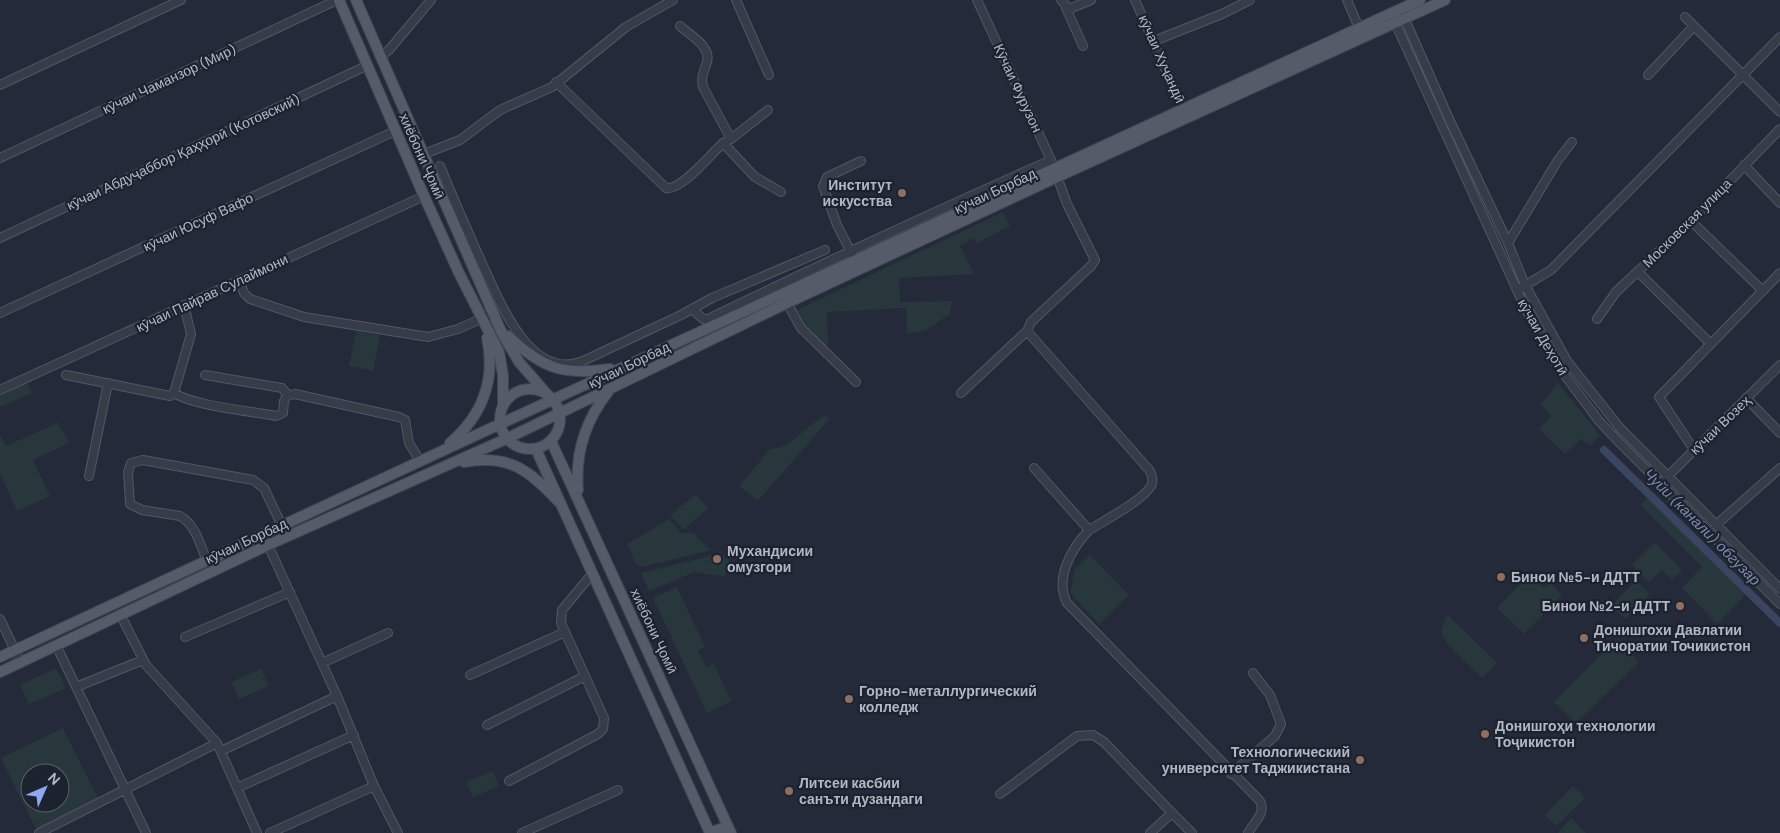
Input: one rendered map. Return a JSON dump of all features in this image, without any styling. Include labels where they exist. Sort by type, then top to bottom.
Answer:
[{"type":"main road","name":"хиёбони Ҷомӣ","points":[[338,0],[424,196],[484,323]]},
{"type":"main road","name":"хиёбони Ҷомӣ","points":[[356,0],[424,154],[478,265],[502,331],[519,362],[549,397]]},
{"type":"main road","name":"кӯчаи Борбад","points":[[0,657],[439,453],[500,424],[549,397],[621,368],[853,256],[1054,168],[1185,114],[1398,16],[1420,0]]},
{"type":"main road","name":"кӯчаи Борбад","points":[[1185,114],[1359,28],[1445,0]]},
{"type":"main road","name":"кӯчаи Борбад","points":[[0,672],[268,545],[449,465],[609,391],[1054,168]]},
{"type":"main road","points":[[484,323],[499,352],[503,375],[503,405],[500,424],[506,439],[519,448],[536,449],[552,441],[559,428],[560,413],[549,397],[526,389],[517,392],[503,405]]},
{"type":"main road","points":[[439,453],[471,423],[483,402],[488,382],[490,353],[484,323]]},
{"type":"main road","points":[[502,331],[536,356],[572,368],[621,368]]},
{"type":"main road","points":[[579,499],[578,464],[583,436],[596,409],[609,391]]},
{"type":"main road","name":"хиёбони Ҷомӣ","points":[[552,441],[729,830]]},
{"type":"main road","points":[[536,449],[710,833],[729,830]]},
{"type":"main road","points":[[449,465],[479,460],[496,460],[518,466],[536,478],[564,508]]},
{"type":"street","points":[[0,85],[181,0]]},
{"type":"street","name":"кӯчаи Чаманзор (Мир)","points":[[0,158],[338,0]]},
{"type":"street","points":[[380,56],[389,50],[431,0]]},
{"type":"street","points":[[424,154],[460,140],[500,110],[552,87],[626,27],[673,0]]},
{"type":"street","points":[[736,0],[769,75]]},
{"type":"street","name":"Кӯчаи Фурузон","points":[[977,0],[1094,260],[1091,266],[1030,322],[1027,331]]},
{"type":"street","points":[[1061,0],[1082,46]]},
{"type":"street","points":[[1066,8],[1069,10],[1091,0]]},
{"type":"street","name":"кӯчаи Хуҷандӣ","points":[[1135,0],[1185,114]]},
{"type":"street","points":[[1154,41],[1222,14],[1250,0]]},
{"type":"street","points":[[1347,0],[1359,28]]},
{"type":"street","name":"кӯчаи Деҳотӣ","points":[[1398,16],[1508,242],[1525,285],[1567,360],[1620,428],[1780,589]]},
{"type":"street","name":"кӯчаи Деҳотӣ","points":[[1398,16],[1516,290],[1543,343],[1599,421],[1659,484],[1780,604]]},
{"type":"street","points":[[1685,17],[1780,112]]},
{"type":"street","points":[[680,26],[707,50],[709,56],[701,80],[731,139]]},
{"type":"street","points":[[1648,75],[1694,26]]},
{"type":"street","points":[[1516,290],[1551,270],[1780,37]]},
{"type":"street","name":"кӯчаи Абдуҷаббор Қаҳҳорӣ (Котовский)","points":[[0,238],[366,66]]},
{"type":"street","points":[[556,82],[666,188],[671,189],[681,184],[723,143],[731,139],[768,110]]},
{"type":"street","name":"Московская улица","points":[[1597,319],[1616,292],[1692,220],[1780,129]]},
{"type":"street","name":"кӯчаи Юсуф Вафо","points":[[0,313],[395,131]]},
{"type":"street","points":[[1508,242],[1558,160],[1572,142]]},
{"type":"street","points":[[723,143],[755,177],[781,192]]},
{"type":"street","points":[[693,310],[703,319],[708,318],[853,256],[838,225],[823,186],[827,177],[861,161]]},
{"type":"street","points":[[440,166],[478,265],[508,320],[536,356]]},
{"type":"street","points":[[1744,166],[1780,202]]},
{"type":"street","name":"кӯчаи Пайрав Сулаймони","points":[[0,390],[424,196]]},
{"type":"street","points":[[1692,220],[1762,291]]},
{"type":"street","points":[[572,368],[693,310],[712,298],[825,250]]},
{"type":"street","points":[[1638,272],[1710,343]]},
{"type":"street","points":[[1694,450],[1659,397],[1780,273]]},
{"type":"street","points":[[239,280],[244,293],[250,299],[304,318],[428,337],[484,323],[494,313]]},
{"type":"street","points":[[787,303],[802,328],[856,382]]},
{"type":"street","points":[[66,375],[170,396],[174,392],[191,334],[184,305]]},
{"type":"street","points":[[961,393],[1027,331],[1144,464],[1152,476],[1150,488],[1089,530],[1075,545],[1069,556],[1062,584],[1063,595],[1067,603],[1260,801],[1262,807],[1261,815],[1248,833]]},
{"type":"street","name":"кӯчаи Возеҳ","points":[[1659,484],[1780,365]]},
{"type":"street","points":[[204,375],[282,388],[288,395],[301,395],[402,418],[410,443],[420,461]]},
{"type":"street","points":[[89,476],[108,383]]},
{"type":"street","points":[[174,392],[180,396],[276,416],[283,413],[284,401],[288,395]]},
{"type":"street","points":[[1746,398],[1780,433]]},
{"type":"street","points":[[206,561],[194,528],[186,519],[180,516],[142,510],[130,504],[128,472],[131,462],[143,460],[253,480],[264,488],[282,526]]},
{"type":"street","points":[[1034,468],[1089,530]]},
{"type":"street","points":[[1716,525],[1780,468]]},
{"type":"street","points":[[268,545],[337,696],[374,786],[398,833]]},
{"type":"street","points":[[509,781],[602,731],[605,723],[604,718],[561,623],[562,610],[592,574]]},
{"type":"street","points":[[185,637],[290,592]]},
{"type":"street","points":[[120,614],[143,660],[217,744],[257,833]]},
{"type":"street","points":[[0,619],[21,663]]},
{"type":"street","points":[[470,675],[565,632]]},
{"type":"street","points":[[322,663],[388,633]]},
{"type":"street","points":[[56,644],[124,789],[142,832]]},
{"type":"street","points":[[76,687],[143,660]]},
{"type":"street","points":[[1232,774],[1274,736],[1281,724],[1270,695],[1253,673]]},
{"type":"street","points":[[487,725],[585,676]]},
{"type":"street","points":[[221,751],[337,696]]},
{"type":"street","points":[[1000,794],[1072,740],[1084,734],[1093,735],[1104,742],[1192,833]]},
{"type":"street","points":[[237,788],[354,735]]},
{"type":"street","points":[[39,833],[217,744]]},
{"type":"street","points":[[270,833],[374,786]]},
{"type":"street","points":[[522,833],[618,790]]},
{"type":"street","points":[[1150,833],[1172,813]]},
{"type":"shaded area","points":[[1003,212],[1010,226],[977,243],[974,238],[960,246],[974,274],[899,278],[900,302],[952,301],[950,314],[926,330],[907,334],[906,308],[827,312],[828,345],[825,347],[806,325],[797,310]]},
{"type":"shaded area","points":[[356,331],[380,335],[373,371],[349,366]]},
{"type":"shaded area","points":[[27,382],[32,393],[0,407],[0,395]]},
{"type":"shaded area","points":[[1558,383],[1600,435],[1590,446],[1581,439],[1565,454],[1539,429],[1551,416],[1541,404]]},
{"type":"shaded area","points":[[825,416],[830,418],[758,501],[739,486],[770,449],[785,445]]},
{"type":"shaded area","points":[[58,423],[69,443],[33,460],[50,496],[17,511],[0,473],[0,434],[6,446]]},
{"type":"shaded area","points":[[1653,492],[1749,591],[1717,624],[1682,588],[1702,567],[1640,505]]},
{"type":"shaded area","points":[[696,494],[708,508],[683,530],[670,515]]},
{"type":"shaded area","points":[[669,519],[681,533],[694,533],[698,539],[712,550],[641,567],[635,563],[627,544]]},
{"type":"shaded area","points":[[1655,542],[1682,570],[1672,580],[1662,570],[1649,582],[1632,565]]},
{"type":"shaded area","points":[[1090,555],[1129,595],[1099,624],[1070,593],[1074,570]]},
{"type":"shaded area","points":[[710,556],[723,556],[729,560],[725,577],[694,572],[649,591],[641,573]]},
{"type":"shaded area","points":[[1530,575],[1544,588],[1550,582],[1562,595],[1524,634],[1497,608]]},
{"type":"shaded area","points":[[1636,581],[1650,594],[1625,619],[1611,606]]},
{"type":"shaded area","points":[[677,587],[705,647],[698,650],[706,667],[714,664],[731,701],[707,713],[653,598]]},
{"type":"shaded area","points":[[1447,614],[1497,663],[1482,678],[1447,644],[1441,632]]},
{"type":"shaded area","points":[[1617,639],[1639,662],[1576,723],[1554,702]]},
{"type":"shaded area","points":[[56,668],[66,688],[29,704],[20,685]]},
{"type":"shaded area","points":[[261,669],[269,686],[239,699],[231,682]]},
{"type":"shaded area","points":[[63,728],[98,798],[70,812],[70,763],[20,763],[20,797],[1,758]]},
{"type":"shaded area","points":[[493,771],[499,786],[473,797],[466,782]]},
{"type":"shaded area","points":[[1573,786],[1585,798],[1556,826],[1544,815]]},
{"type":"shaded area","points":[[28,813],[68,813],[36,829]]},
{"type":"shaded area","points":[[1571,818],[1586,833],[1558,833]]},
{"type":"waterway","name":"Чуйи (канали) обгузар","points":[[1604,450],[1780,623]]},
{"type":"place","name":"Институт искусства","points":[[902,193]]},
{"type":"place","name":"Мухандисии омузгори","points":[[717,559]]},
{"type":"place","name":"Бинои №5-и ДДТТ","points":[[1501,577]]},
{"type":"place","name":"Бинои №2-и ДДТТ","points":[[1680,606]]},
{"type":"place","name":"Донишгохи Давлатии Тичоратии Точикистон","points":[[1584,638]]},
{"type":"place","name":"Горно-металлургический колледж","points":[[849,699]]},
{"type":"place","name":"Донишгоҳи технологии Тоҷикистон","points":[[1485,734]]},
{"type":"place","name":"Технологический университет Таджикистана","points":[[1360,760]]},
{"type":"place","name":"Литсеи касбии санъти дузандаги","points":[[789,791]]}]
